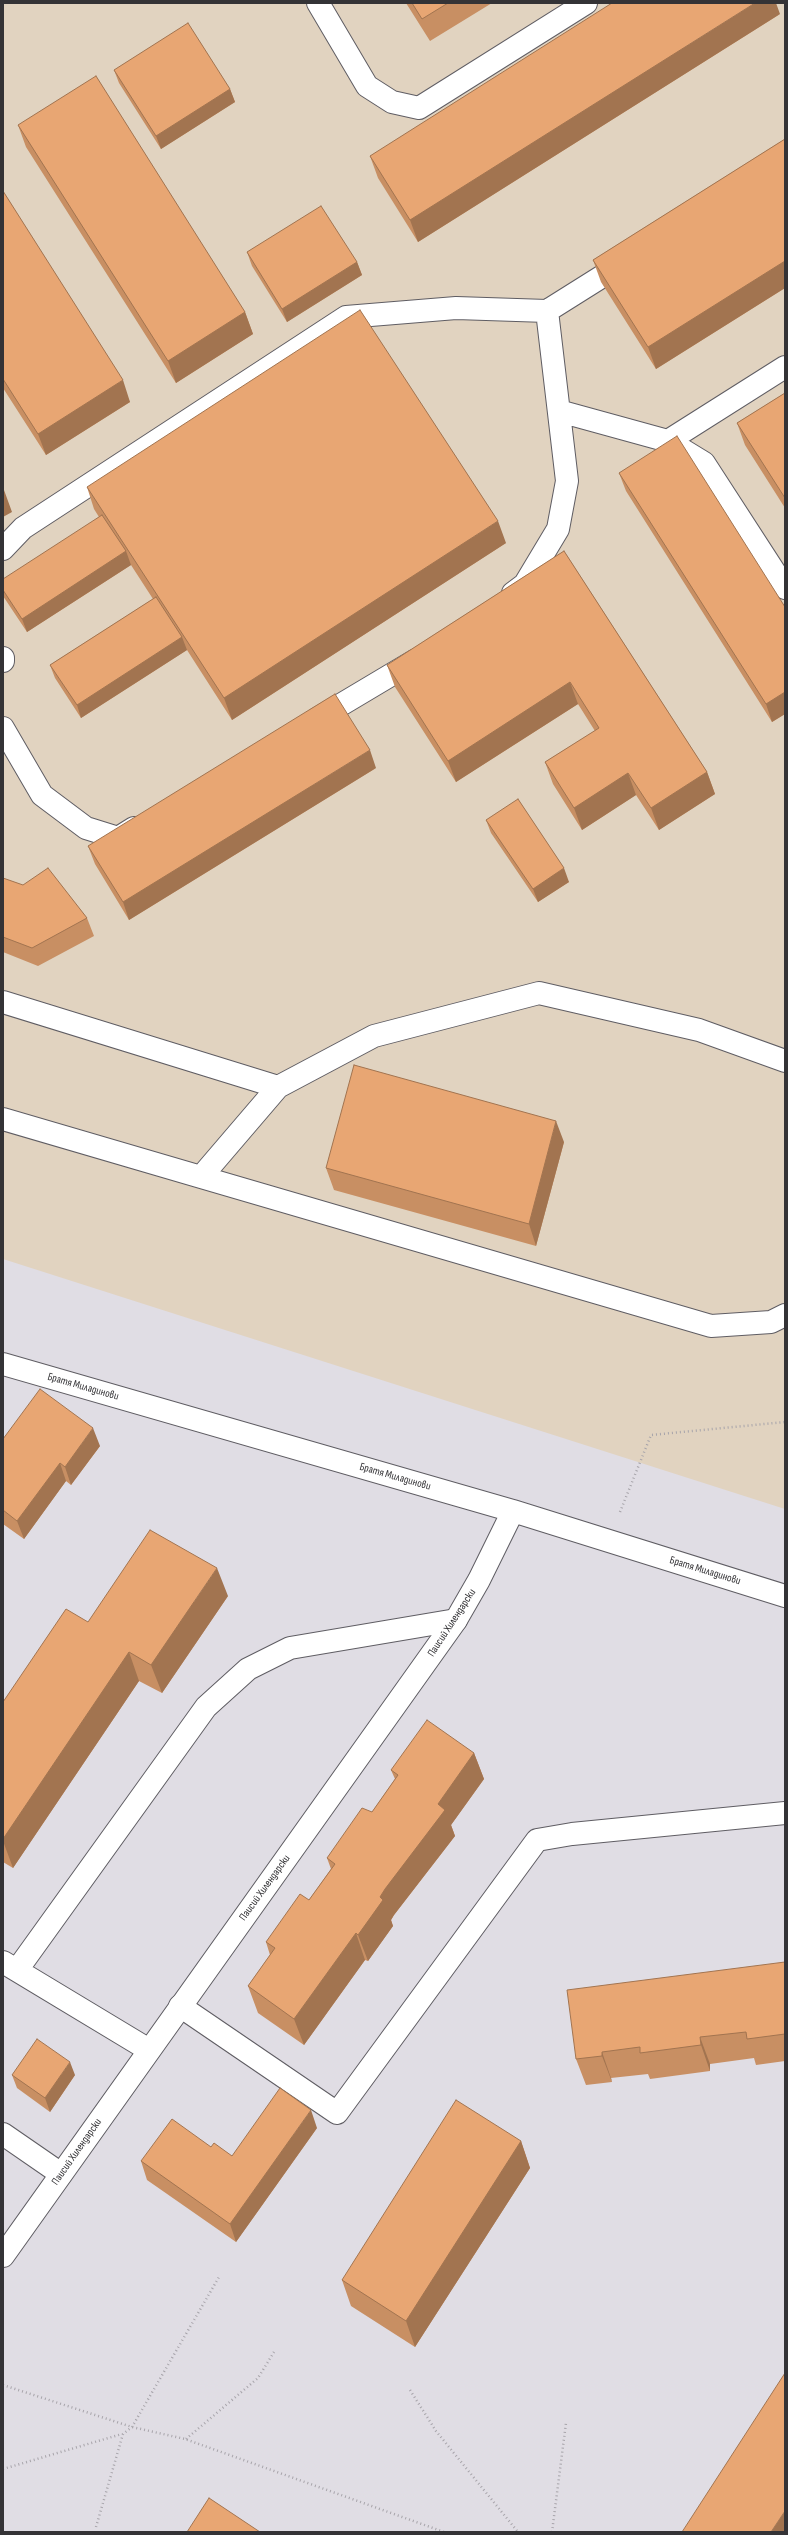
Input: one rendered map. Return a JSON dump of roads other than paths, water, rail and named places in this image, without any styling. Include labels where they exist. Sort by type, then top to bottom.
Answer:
[{"type":"street","points":[[318,3],[367,86],[392,102],[419,108],[586,3]]},
{"type":"street","points":[[3,549],[23,528],[346,317],[456,308],[547,311],[640,253]]},
{"type":"street","points":[[495,608],[525,584],[558,529],[567,481],[547,311]]},
{"type":"street","points":[[668,441],[785,367]]},
{"type":"street","points":[[559,410],[668,441],[704,462],[785,588]]},
{"type":"street","points":[[301,729],[437,648]]},
{"type":"street","points":[[3,728],[42,794],[86,828],[118,838],[152,817]]},
{"type":"street","points":[[201,1177],[278,1086],[374,1036],[539,993],[699,1030],[785,1061]]},
{"type":"street","points":[[3,1002],[278,1086]]},
{"type":"street","points":[[3,1119],[711,1326],[771,1322],[785,1315]]},
{"type":"street","name":"Братя Миладинови","points":[[3,1364],[513,1511],[608,1542],[785,1596]]},
{"type":"street","name":"Паисий Хилендарски","points":[[3,2256],[456,1620],[479,1580],[513,1511]]},
{"type":"street","points":[[149,2050],[10,1966],[206,1707],[248,1669],[290,1648],[456,1620]]},
{"type":"street","points":[[180,2006],[337,2113],[536,1840],[572,1834],[785,1813]]},
{"type":"street","points":[[3,2134],[61,2174]]}]
